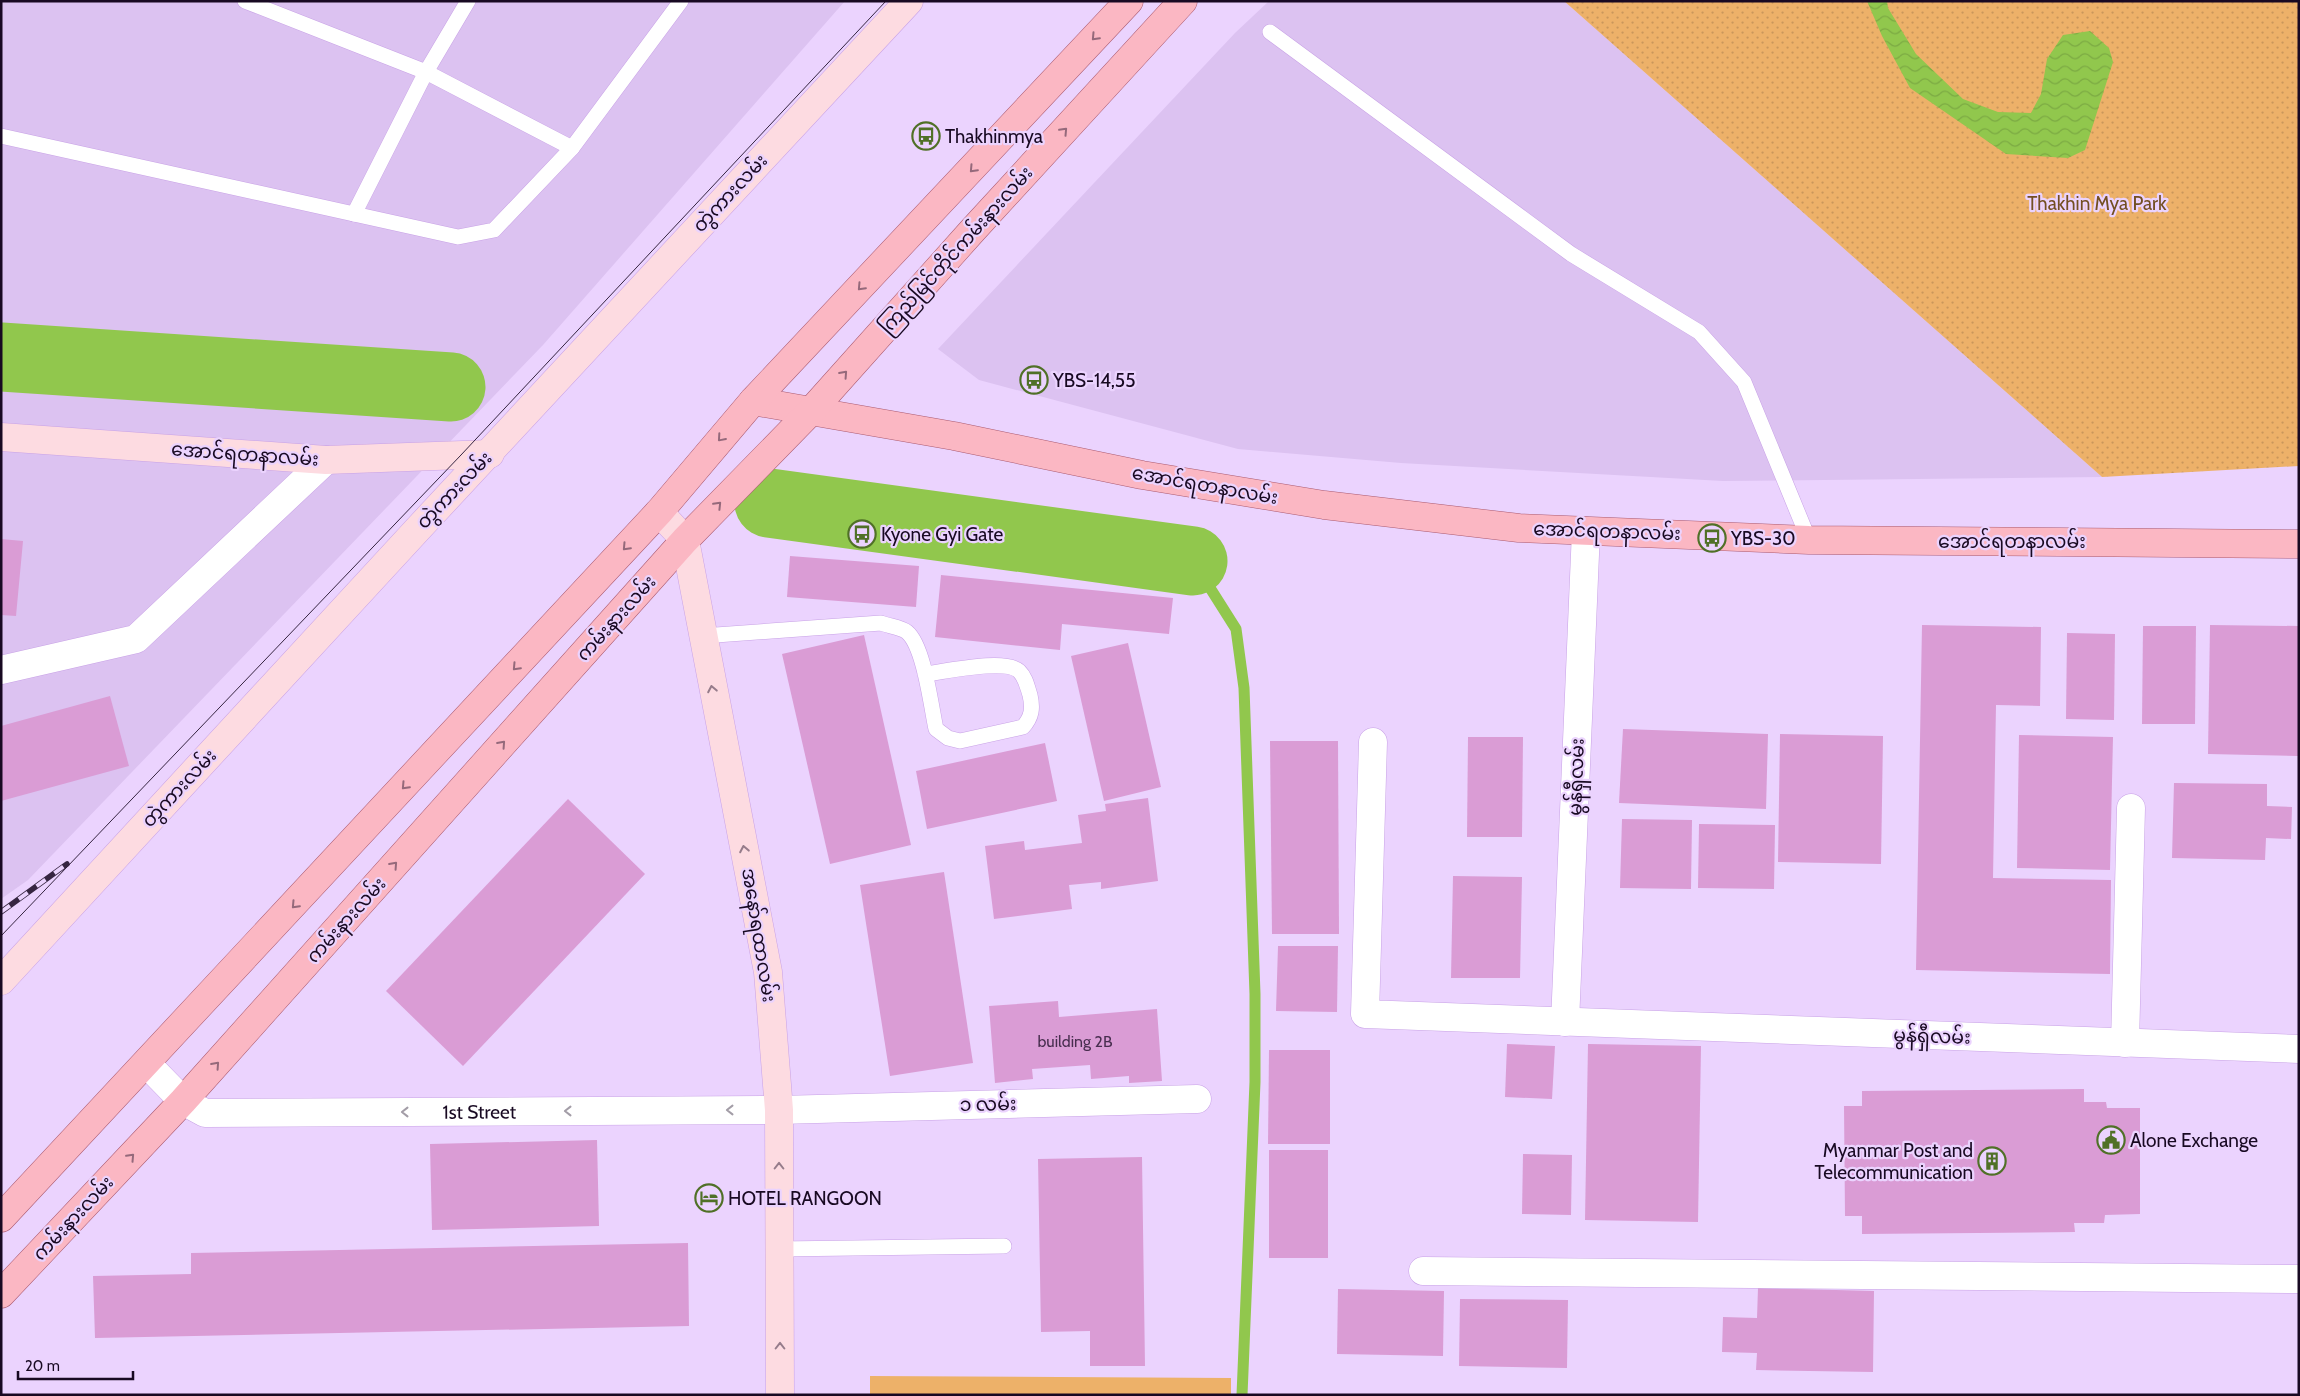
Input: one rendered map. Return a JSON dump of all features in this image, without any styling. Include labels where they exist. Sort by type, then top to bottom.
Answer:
[{"type":"main road","name":"တွဲကားလမ်း","points":[[1,981],[416,530],[490,454],[909,1]]},
{"type":"main road","points":[[1,1218],[147,1064],[659,512],[753,401],[1128,1]]},
{"type":"main road","name":"ကြည်မြင်တိုင်ကမ်းနားလမ်း","points":[[812,410],[978,224],[1183,1]]},
{"type":"main road","name":"အောင်ရတနာလမ်း","points":[[753,401],[954,436],[1142,475],[1324,505],[1518,528],[1809,540],[2299,544]]},
{"type":"main road","name":"ကမ်းနားလမ်း","points":[[1,1294],[183,1101],[685,540],[812,410]]},
{"type":"main road","name":"အောင်ရတနာလမ်း","points":[[1,437],[326,460],[490,454]]},
{"type":"main road","points":[[659,512],[685,540]]},
{"type":"main road","name":"အနော်ရထာလမ်း","points":[[685,540],[768,972],[779,1110],[780,1395]]},
{"type":"street","points":[[1,670],[136,639],[326,460]]},
{"type":"street","name":"မွန်ရှီလမ်း","points":[[1565,1022],[1586,531]]},
{"type":"street","name":"မွန်ရှီလမ်း","points":[[1373,742],[1365,1014],[2299,1049]]},
{"type":"street","points":[[2126,1043],[2131,808]]},
{"type":"street","name":"1st Street","points":[[147,1064],[183,1101],[205,1113],[779,1110]]},
{"type":"street","name":"၁ လမ်း","points":[[779,1110],[1197,1099]]},
{"type":"street","points":[[1423,1270],[2299,1279]]},
{"type":"lane","points":[[245,1],[426,72],[572,148]]},
{"type":"lane","points":[[354,214],[426,72],[468,1]]},
{"type":"lane","points":[[1,136],[458,236],[494,230],[572,148],[681,1]]},
{"type":"lane","points":[[1270,32],[1571,254],[1699,332],[1744,382],[1809,540]]},
{"type":"lane","points":[[702,636],[881,623],[907,632],[921,654],[924,674],[936,729],[948,738],[960,741],[1023,727],[1030,720],[1033,706],[1025,678],[1018,669],[1003,665],[924,674]]},
{"type":"lane","points":[[779,1249],[1004,1246]]},
{"type":"shaded area","points":[[1,1],[845,1],[543,345],[28,880],[1,899]]},
{"type":"shaded area","points":[[1269,1],[1564,1],[2102,477],[1723,481],[1401,463],[1238,449],[979,380],[938,349],[1235,33]]},
{"type":"green space","name":"Thakhin Mya Park","points":[[1564,1],[2299,1],[2299,466],[2102,477]]},
{"type":"green space","points":[[870,1376],[1231,1378],[1231,1395],[870,1395]]},
{"type":"water","points":[[1867,1],[1887,1],[1888,8],[1916,54],[1963,99],[1998,112],[2031,113],[2041,94],[2047,59],[2063,35],[2090,31],[2109,48],[2113,62],[2085,150],[2068,158],[2006,154],[1910,88],[1882,36]]},
{"type":"building","points":[[1,539],[23,541],[16,616],[1,615]]},
{"type":"building","points":[[790,556],[919,566],[916,607],[787,597]]},
{"type":"building","points":[[941,575],[1173,598],[1169,634],[1062,624],[1060,650],[935,637]]},
{"type":"building","points":[[1922,625],[2041,627],[2040,706],[1996,705],[1993,878],[2111,880],[2110,974],[1916,970]]},
{"type":"building","points":[[2210,625],[2299,626],[2298,756],[2208,754]]},
{"type":"building","points":[[2143,626],[2196,626],[2195,724],[2142,724]]},
{"type":"building","points":[[2067,633],[2115,634],[2114,720],[2066,719]]},
{"type":"building","points":[[864,635],[911,845],[830,864],[782,654]]},
{"type":"building","points":[[1128,643],[1161,787],[1104,801],[1071,656]]},
{"type":"building","points":[[110,696],[129,766],[1,801],[1,726]]},
{"type":"building","points":[[1623,729],[1768,734],[1766,809],[1619,803]]},
{"type":"building","points":[[1780,734],[1883,736],[1881,864],[1778,862]]},
{"type":"building","points":[[2019,735],[2113,737],[2110,870],[2017,868]]},
{"type":"building","points":[[1468,737],[1523,737],[1522,837],[1467,837]]},
{"type":"building","points":[[1270,741],[1338,741],[1339,934],[1272,934]]},
{"type":"building","points":[[1045,743],[1057,801],[927,829],[916,771]]},
{"type":"building","points":[[2174,783],[2267,784],[2267,806],[2292,807],[2291,839],[2266,838],[2265,860],[2172,858]]},
{"type":"building","points":[[1148,798],[1158,881],[1101,889],[1101,882],[1069,885],[1072,909],[994,919],[985,846],[1024,841],[1025,850],[1082,843],[1078,815],[1106,811],[1105,804]]},
{"type":"building","points":[[568,799],[645,874],[463,1066],[386,991]]},
{"type":"building","points":[[1622,819],[1692,820],[1691,889],[1620,888]]},
{"type":"building","points":[[1699,824],[1775,825],[1774,889],[1698,888]]},
{"type":"building","points":[[944,872],[973,1063],[890,1076],[860,885]]},
{"type":"building","points":[[1453,876],[1522,877],[1520,978],[1451,978]]},
{"type":"building","points":[[1278,946],[1338,946],[1337,1012],[1276,1011]]},
{"type":"building","points":[[1058,1001],[1059,1017],[1157,1009],[1162,1081],[1129,1083],[1129,1076],[1091,1079],[1090,1065],[1032,1069],[1033,1079],[995,1083],[989,1006]]},
{"type":"building","points":[[1507,1044],[1555,1046],[1552,1099],[1505,1097]]},
{"type":"building","points":[[1588,1044],[1701,1046],[1698,1222],[1585,1220]]},
{"type":"building","points":[[1269,1050],[1330,1050],[1330,1144],[1268,1144]]},
{"type":"building","name":"Myanmar Post and Telecommunication","points":[[2084,1089],[2084,1102],[2106,1102],[2107,1108],[2140,1108],[2140,1214],[2105,1215],[2104,1223],[2074,1223],[2075,1232],[1862,1234],[1862,1216],[1845,1216],[1844,1106],[1862,1106],[1862,1091]]},
{"type":"building","points":[[597,1140],[599,1226],[432,1230],[430,1144]]},
{"type":"building","points":[[1269,1150],[1328,1150],[1328,1258],[1269,1258]]},
{"type":"building","points":[[1523,1154],[1572,1155],[1571,1215],[1522,1214]]},
{"type":"building","points":[[1142,1157],[1145,1366],[1090,1366],[1090,1331],[1041,1332],[1038,1159]]},
{"type":"building","points":[[688,1243],[689,1326],[95,1338],[93,1276],[191,1274],[191,1253]]},
{"type":"building","points":[[1758,1288],[1874,1291],[1873,1372],[1756,1370],[1757,1353],[1722,1352],[1723,1317],[1757,1318]]},
{"type":"building","points":[[1338,1289],[1444,1291],[1443,1356],[1337,1354]]},
{"type":"building","points":[[1460,1299],[1568,1300],[1567,1368],[1459,1366]]},
{"type":"waterway","points":[[1,357],[451,387]]},
{"type":"waterway","points":[[769,503],[1193,561]]},
{"type":"waterway","points":[[1193,561],[1236,629],[1244,688],[1255,994],[1255,1082],[1242,1395]]},
{"type":"tram line","points":[[1,936],[461,455],[886,1]]},
{"type":"railway","points":[[1,912],[67,864]]},
{"type":"place","name":"Thakhinmya","points":[[926,136]]},
{"type":"place","name":"YBS-14,55","points":[[1034,380]]},
{"type":"place","name":"Kyone Gyi Gate","points":[[862,534]]},
{"type":"place","name":"YBS-30","points":[[1712,538]]},
{"type":"place","name":"Alone Exchange","points":[[2111,1140]]},
{"type":"place","name":"Myanmar Post and Telecommunication","points":[[1992,1161]]},
{"type":"place","name":"HOTEL RANGOON","points":[[709,1198]]}]
